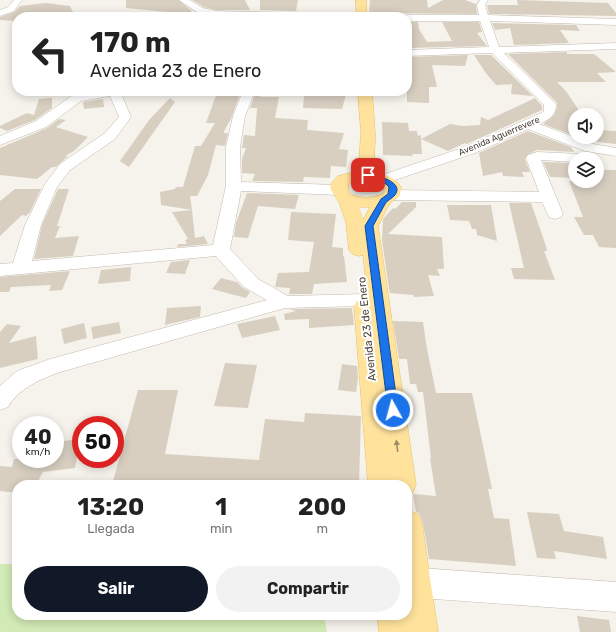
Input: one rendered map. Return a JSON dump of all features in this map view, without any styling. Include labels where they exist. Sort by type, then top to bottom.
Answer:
[{"type":"main road","points":[[357,0],[357,12]]},
{"type":"main road","points":[[361,0],[362,12]]},
{"type":"main road","points":[[355,176],[357,166],[359,96]]},
{"type":"main road","points":[[365,96],[368,133],[367,162],[370,171],[385,187]]},
{"type":"main road","points":[[355,176],[385,187],[369,203],[354,201],[343,194],[339,186],[342,181],[355,176]]},
{"type":"main road","name":"Avenida 23 de Enero","points":[[385,187],[369,226],[401,480]]},
{"type":"main road","name":"Avenida 23 de Enero","points":[[343,194],[356,222],[365,300],[382,480]]},
{"type":"main road","points":[[412,587],[422,632]]},
{"type":"main road","points":[[395,620],[396,632]]},
{"type":"street","points":[[0,13],[11,9],[18,0]]},
{"type":"street","points":[[182,0],[200,10],[208,12]]},
{"type":"street","name":"Avenida Aguerrevere","points":[[385,187],[546,116],[550,111],[550,104],[495,50],[481,5],[484,0]]},
{"type":"street","points":[[248,5],[253,12]]},
{"type":"street","points":[[412,18],[484,18],[616,22]]},
{"type":"street","points":[[412,53],[616,46]]},
{"type":"street","points":[[0,141],[41,124],[77,98],[88,96]]},
{"type":"street","points":[[21,267],[33,226],[50,187],[65,167],[110,136],[125,117],[116,96]]},
{"type":"street","points":[[221,250],[234,186],[233,147],[239,116],[247,96]]},
{"type":"street","points":[[528,124],[590,148],[616,152]]},
{"type":"street","points":[[555,214],[532,158],[537,156],[568,157]]},
{"type":"street","points":[[234,186],[343,194]]},
{"type":"street","points":[[385,187],[547,194]]},
{"type":"street","points":[[0,270],[221,250]]},
{"type":"street","points":[[221,250],[251,283],[285,302]]},
{"type":"street","points":[[0,401],[2,397],[25,377],[50,367],[285,302],[365,300]]},
{"type":"street","points":[[412,583],[616,597]]},
{"type":"green space","points":[[0,564],[12,564],[12,620],[325,620],[327,632],[0,632]]},
{"type":"building","points":[[126,0],[178,0],[192,11],[167,12],[126,8]]},
{"type":"building","points":[[192,0],[245,0],[250,10],[217,10],[204,7]]},
{"type":"building","points":[[260,0],[298,0],[296,11],[260,10]]},
{"type":"building","points":[[370,0],[427,0],[428,8],[443,0],[465,0],[476,4],[477,14],[412,13],[412,12],[369,12]]},
{"type":"building","points":[[517,0],[608,3],[616,13],[616,16],[489,14],[487,5],[518,5]]},
{"type":"building","points":[[46,3],[70,6],[73,12],[14,12],[20,6]]},
{"type":"building","points":[[12,13],[12,21],[0,20],[0,17]]},
{"type":"building","points":[[412,22],[418,22],[419,29],[427,42],[452,41],[442,22],[479,22],[482,32],[477,33],[487,46],[412,48]]},
{"type":"building","points":[[492,23],[576,25],[580,31],[560,30],[569,43],[514,45],[510,28],[495,30]]},
{"type":"building","points":[[567,52],[567,54],[594,54],[616,72],[597,73],[606,82],[557,82],[566,91],[577,108],[568,108],[568,133],[543,124],[554,115],[557,108],[557,103],[508,54]]},
{"type":"building","points":[[468,55],[465,66],[432,65],[437,87],[429,87],[429,103],[407,102],[407,96],[412,96],[412,57]]},
{"type":"building","points":[[474,55],[491,55],[533,96],[511,94],[512,84],[496,85]]},
{"type":"building","points":[[216,96],[239,96],[231,119],[224,131],[224,133],[228,133],[225,146],[216,145],[208,175],[197,196],[190,196],[192,210],[161,205],[160,192],[175,189],[176,187],[183,187],[195,146],[201,146],[215,123],[206,123]]},
{"type":"building","points":[[254,96],[279,97],[275,118],[308,120],[307,130],[344,133],[339,149],[348,150],[346,167],[331,166],[330,178],[304,177],[303,182],[252,181],[255,174],[242,173],[242,159],[246,148],[242,148],[244,135],[255,136],[257,108],[250,108]]},
{"type":"building","points":[[346,96],[342,109],[303,108],[304,97]]},
{"type":"building","points":[[52,98],[52,108],[35,120],[7,131],[0,128],[0,126],[27,113],[34,115],[39,99]]},
{"type":"building","points":[[170,98],[175,102],[129,167],[120,161],[149,120]]},
{"type":"building","points":[[535,98],[542,106],[542,110],[448,151],[421,139],[450,124],[463,126],[480,125],[481,117],[488,120]]},
{"type":"building","points":[[103,99],[104,107],[84,109],[83,102]]},
{"type":"building","points":[[59,119],[66,120],[56,127],[88,137],[74,151],[65,156],[68,156],[56,167],[52,167],[37,179],[0,175],[0,148],[47,128]]},
{"type":"building","points":[[382,122],[408,123],[409,131],[417,131],[418,136],[421,135],[422,154],[412,154],[413,156],[383,155]]},
{"type":"building","points":[[604,130],[616,131],[616,144],[604,143]]},
{"type":"building","points":[[528,131],[571,147],[574,152],[537,150],[528,154],[525,159],[530,172],[522,172],[524,177],[503,176],[502,172],[483,176],[479,153]]},
{"type":"building","points":[[543,162],[568,163],[568,178],[550,177]]},
{"type":"building","points":[[604,170],[616,170],[616,248],[599,247],[593,235],[584,235],[574,217],[583,217],[572,188],[604,188]]},
{"type":"building","points":[[15,189],[41,189],[30,212],[26,216],[22,215],[0,236],[0,201]]},
{"type":"building","points":[[58,189],[69,189],[57,226],[60,226],[55,238],[79,236],[73,256],[34,259],[42,225]]},
{"type":"building","points":[[247,193],[299,195],[295,209],[258,206],[248,238],[234,237],[236,223]]},
{"type":"building","points":[[402,202],[416,202],[416,207],[388,234],[442,237],[444,269],[437,269],[440,276],[428,275],[434,296],[414,297],[413,295],[390,293],[382,240],[383,219],[393,208],[395,209]]},
{"type":"building","points":[[509,203],[531,203],[546,246],[547,251],[544,251],[555,280],[514,279],[511,268],[524,268]]},
{"type":"building","points":[[447,205],[491,205],[497,241],[477,235],[476,229],[472,229],[469,221],[450,220]]},
{"type":"building","points":[[192,210],[195,238],[204,236],[208,244],[177,247],[178,244],[187,244],[185,240],[188,239],[172,212]]},
{"type":"building","points":[[291,212],[336,214],[332,247],[343,248],[347,282],[314,284],[312,294],[289,294],[290,288],[275,287],[278,273],[309,272],[314,242],[288,240]]},
{"type":"building","points":[[190,260],[185,274],[166,273],[171,262]]},
{"type":"building","points":[[131,267],[130,281],[98,284],[101,270]]},
{"type":"building","points":[[70,271],[62,290],[49,291],[51,285],[11,287],[9,292],[0,292],[0,277]]},
{"type":"building","points":[[221,278],[237,282],[250,292],[246,298],[212,289]]},
{"type":"building","points":[[201,306],[200,317],[165,325],[167,308]]},
{"type":"building","points":[[352,308],[354,325],[309,328],[309,319],[285,320],[284,314],[296,311],[289,309]]},
{"type":"building","points":[[275,316],[280,330],[242,338],[237,324]]},
{"type":"building","points":[[393,321],[423,322],[436,393],[472,393],[492,489],[488,489],[494,518],[509,519],[516,566],[429,559],[423,524],[419,513],[416,512],[413,495],[436,496],[430,458],[423,392],[418,392],[416,384],[410,384],[407,359],[399,359]]},
{"type":"building","points":[[119,322],[121,333],[93,339],[91,327]]},
{"type":"building","points":[[84,323],[87,338],[64,344],[61,329]]},
{"type":"building","points":[[7,324],[21,326],[9,343],[36,336],[38,359],[0,368],[0,332]]},
{"type":"building","points":[[225,363],[257,365],[248,408],[214,406]]},
{"type":"building","points":[[342,364],[357,366],[358,378],[356,392],[338,390]]},
{"type":"building","points":[[138,390],[178,390],[165,454],[259,460],[265,419],[304,422],[305,413],[361,416],[359,480],[113,480],[117,468],[124,468],[124,441]]},
{"type":"building","points":[[72,440],[72,468],[75,468],[43,472],[39,480],[12,480],[12,492],[0,491],[0,466],[12,468],[64,468],[64,441]]},
{"type":"building","points":[[527,512],[559,514],[564,531],[603,537],[607,559],[554,551],[556,559],[537,558]]},
{"type":"building","points":[[577,616],[609,620],[611,632],[580,632]]},
{"type":"route","points":[[368,175],[384,179],[393,187],[392,195],[383,200],[369,226],[393,410]]}]
